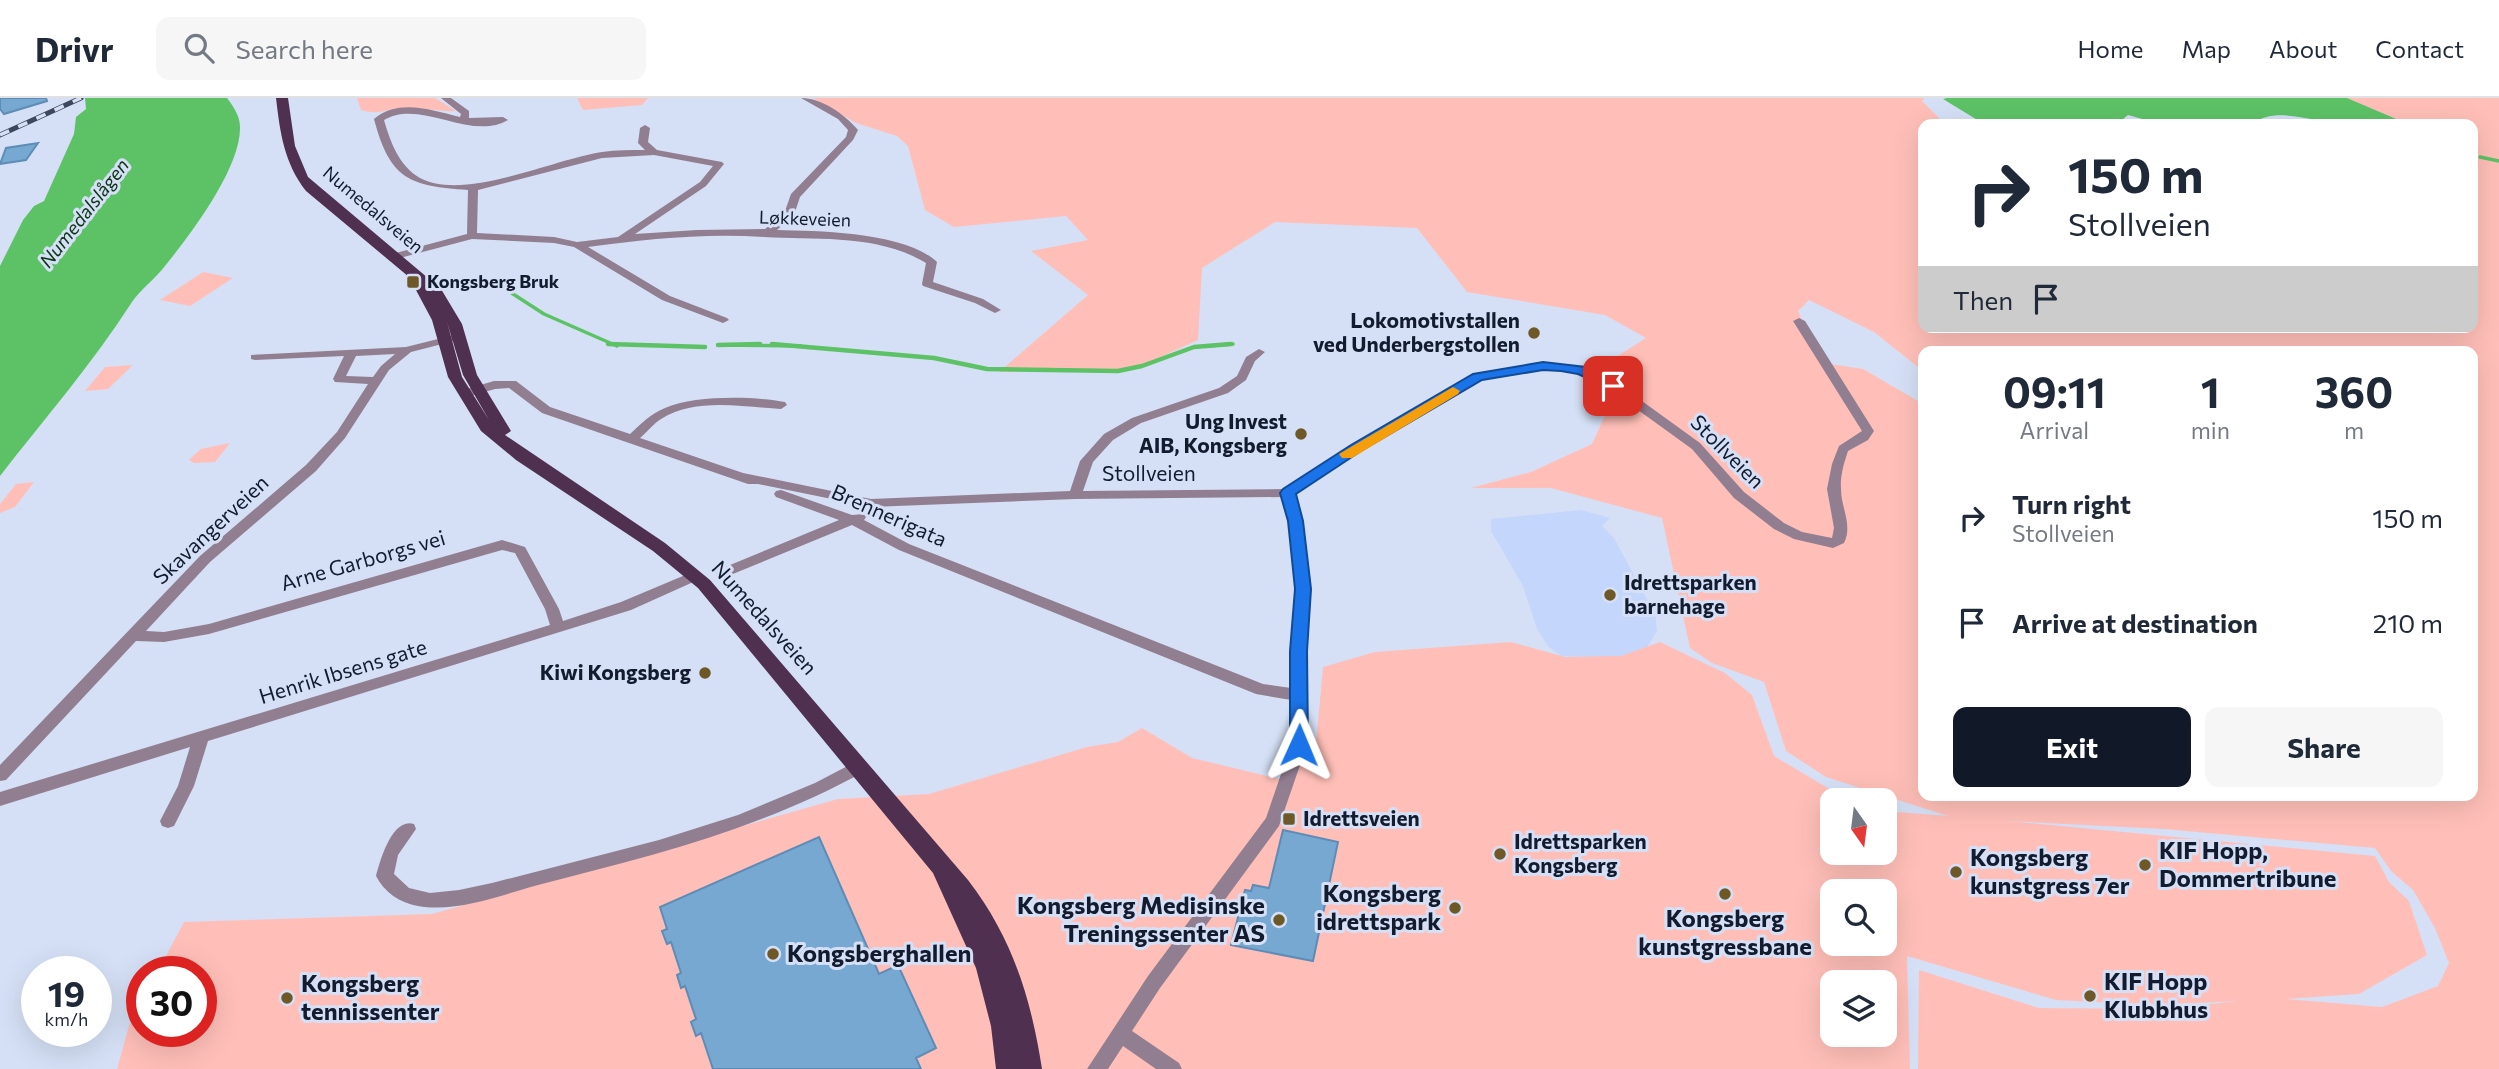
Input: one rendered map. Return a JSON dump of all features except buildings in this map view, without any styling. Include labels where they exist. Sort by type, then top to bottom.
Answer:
[{"type":"main road","name":"Numedalsveien","points":[[282,98],[289,149],[300,176],[334,208],[396,256],[415,275],[426,281],[443,301],[452,338],[452,369],[471,392],[486,428],[659,547],[695,576],[735,618],[939,865],[967,892],[1001,952],[1018,1001],[1030,1069]]},
{"type":"main road","name":"Numedalsveien","points":[[939,865],[988,968],[1001,1017],[1008,1069]]},
{"type":"street","points":[[445,98],[466,113],[464,120]]},
{"type":"street","points":[[766,234],[789,215],[795,196],[850,138],[853,130],[841,117],[805,98]]},
{"type":"street","points":[[503,120],[464,120],[424,108],[397,108],[381,115],[379,119],[394,156],[414,179],[432,184],[473,188],[602,155],[658,153],[720,166],[692,192],[659,210],[621,239]]},
{"type":"street","points":[[645,128],[643,143],[658,153]]},
{"type":"street","points":[[472,236],[473,188]]},
{"type":"street","name":"Løkkeveien","points":[[577,246],[675,234],[843,236],[896,244],[923,253],[932,262],[927,284],[979,301],[995,310]]},
{"type":"street","points":[[396,256],[472,236],[515,236],[577,246],[666,299],[723,320]]},
{"type":"street","name":"Stollveien","points":[[745,477],[871,502],[1075,495],[1288,493],[1356,448],[1478,377],[1543,366],[1561,367],[1581,370],[1604,381],[1672,427],[1696,446],[1739,495],[1779,526],[1798,536],[1833,543],[1839,540],[1842,532],[1834,492],[1837,465],[1843,449],[1864,437],[1868,430],[1799,321]]},
{"type":"street","name":"Skavangerveien","points":[[0,775],[205,559],[311,468],[341,435],[373,381],[394,359],[407,350],[452,338]]},
{"type":"street","points":[[255,357],[407,350]]},
{"type":"street","name":"Stollveien","points":[[1075,495],[1094,447],[1113,433],[1152,414],[1197,401],[1242,382],[1250,369],[1250,359],[1259,352]]},
{"type":"street","points":[[351,354],[339,379],[373,381]]},
{"type":"street","name":"Brennerigata","points":[[471,392],[494,384],[512,384],[546,410],[745,477],[773,491],[856,521],[904,547],[1261,690],[1300,695]]},
{"type":"street","points":[[632,439],[656,417],[678,407],[699,403],[781,405]]},
{"type":"street","points":[[1097,1069],[1154,982],[1273,821],[1299,745],[1299,651],[1303,589],[1296,521],[1288,493]]},
{"type":"street","points":[[723,573],[856,521],[871,502]]},
{"type":"street","name":"Arne Garborgs vei","points":[[132,635],[164,637],[209,629],[502,545],[520,551],[552,609],[558,628]]},
{"type":"street","name":"Henrik Ibsens gate","points":[[0,799],[558,628],[626,606],[695,576]]},
{"type":"street","points":[[168,821],[186,786],[201,738]]},
{"type":"street","points":[[408,829],[390,853],[384,876],[395,890],[420,900],[463,896],[692,838],[782,807],[859,766]]},
{"type":"street","points":[[1121,1034],[1172,1069]]},
{"type":"shaded area","points":[[357,98],[435,98],[456,111],[398,108],[368,112],[361,110]]},
{"type":"shaded area","points":[[577,98],[648,98],[642,105],[583,110]]},
{"type":"shaded area","points":[[813,98],[1924,98],[1922,101],[1940,119],[1918,119],[1918,333],[2478,333],[2478,119],[2396,119],[2347,98],[2499,98],[2499,1069],[1918,1069],[1919,970],[2039,1008],[2162,1009],[2238,1001],[2157,1005],[2056,1000],[1907,956],[1910,1069],[117,1069],[126,1037],[126,1047],[217,1047],[217,956],[166,956],[184,922],[432,914],[838,799],[929,794],[1087,747],[1118,742],[1142,728],[1192,758],[1284,780],[1315,755],[1323,667],[1375,652],[1511,642],[1565,657],[1621,656],[1660,642],[1725,673],[1752,695],[1774,756],[1828,788],[1820,788],[1820,865],[1897,865],[1897,812],[1948,816],[1897,800],[1897,788],[1860,788],[1826,777],[1786,751],[1764,682],[1712,663],[1690,648],[1662,518],[1551,488],[1471,488],[1531,472],[1592,444],[1619,384],[1597,369],[1646,338],[1605,315],[1467,292],[1417,228],[1275,222],[1202,268],[1198,340],[1132,370],[999,372],[1088,295],[1031,251],[1088,240],[1066,216],[954,227],[925,210],[908,146],[897,136],[856,123]],"holes":[[[2008,821],[2164,829],[2375,848],[2391,871],[2413,890],[2435,928],[2449,963],[2438,986],[2382,1007],[2286,999],[2359,994],[2427,955],[2409,901],[2389,882],[2375,856]]]},
{"type":"shaded area","points":[[203,272],[233,278],[190,306],[160,300]]},
{"type":"shaded area","points":[[133,365],[108,389],[85,391],[105,367]]},
{"type":"shaded area","points":[[230,443],[215,462],[194,463],[189,460],[201,449]]},
{"type":"shaded area","points":[[34,482],[15,507],[0,513],[0,504],[16,484]]},
{"type":"shaded area","points":[[1581,510],[1610,518],[1602,526],[1614,538],[1655,614],[1657,631],[1644,652],[1612,658],[1561,656],[1548,646],[1537,629],[1523,586],[1491,531],[1491,519]]},
{"type":"water","name":"Numedalslågen","points":[[85,98],[227,98],[239,119],[238,143],[223,181],[187,237],[161,271],[136,297],[85,369],[0,476],[0,266],[23,220],[34,206],[44,201],[74,134],[76,117],[86,109]]},
{"type":"water","points":[[2347,98],[2396,119],[2308,119],[2284,115],[2262,119],[2142,119],[2128,115],[2123,119],[1976,119],[1943,99]]},
{"type":"waterway","points":[[2480,157],[2499,161]]},
{"type":"waterway","points":[[510,292],[544,314],[613,344]]},
{"type":"waterway","points":[[608,344],[613,344]]},
{"type":"waterway","points":[[613,344],[705,347]]},
{"type":"waterway","points":[[613,344],[617,346]]},
{"type":"waterway","points":[[760,344],[718,345],[794,346]]},
{"type":"waterway","points":[[772,344],[794,346]]},
{"type":"waterway","points":[[794,346],[934,358],[987,369],[1118,371],[1142,366],[1194,347],[1231,344]]},
{"type":"waterway","points":[[1208,346],[1233,344]]},
{"type":"waterway","points":[[794,346],[801,346]]},
{"type":"railway","points":[[0,135],[81,98]]},
{"type":"slow traffic","points":[[1347,454],[1453,391]]},
{"type":"place","name":"Kongsberg Bruk","points":[[413,282]]},
{"type":"place","name":"Lokomotivstallen ved Underbergstollen","points":[[1534,333]]},
{"type":"place","name":"Ung Invest AIB, Kongsberg","points":[[1301,434]]},
{"type":"place","name":"Idrettsparken barnehage","points":[[1610,595]]},
{"type":"place","name":"Kiwi Kongsberg","points":[[705,673]]},
{"type":"place","name":"Idrettsveien","points":[[1289,819]]},
{"type":"place","name":"Idrettsparken Kongsberg","points":[[1500,854]]},
{"type":"place","name":"KIF Hopp, Dommertribune","points":[[2145,865]]},
{"type":"place","name":"Kongsberg kunstgress 7er","points":[[1956,872]]},
{"type":"place","name":"Kongsberg kunstgressbane","points":[[1725,894]]},
{"type":"place","name":"Kongsberg idrettspark","points":[[1455,908]]},
{"type":"place","name":"Kongsberg Medisinske Treningssenter AS","points":[[1279,920]]},
{"type":"place","name":"Kongsberghallen","points":[[773,954]]},
{"type":"place","name":"KIF Hopp Klubbhus","points":[[2090,996]]},
{"type":"place","name":"Kongsberg tennissenter","points":[[287,998]]},
{"type":"route","points":[[1299,745],[1299,651],[1303,589],[1296,521],[1288,493],[1356,448],[1478,377],[1525,368],[1561,367],[1581,370],[1613,386]]}]
